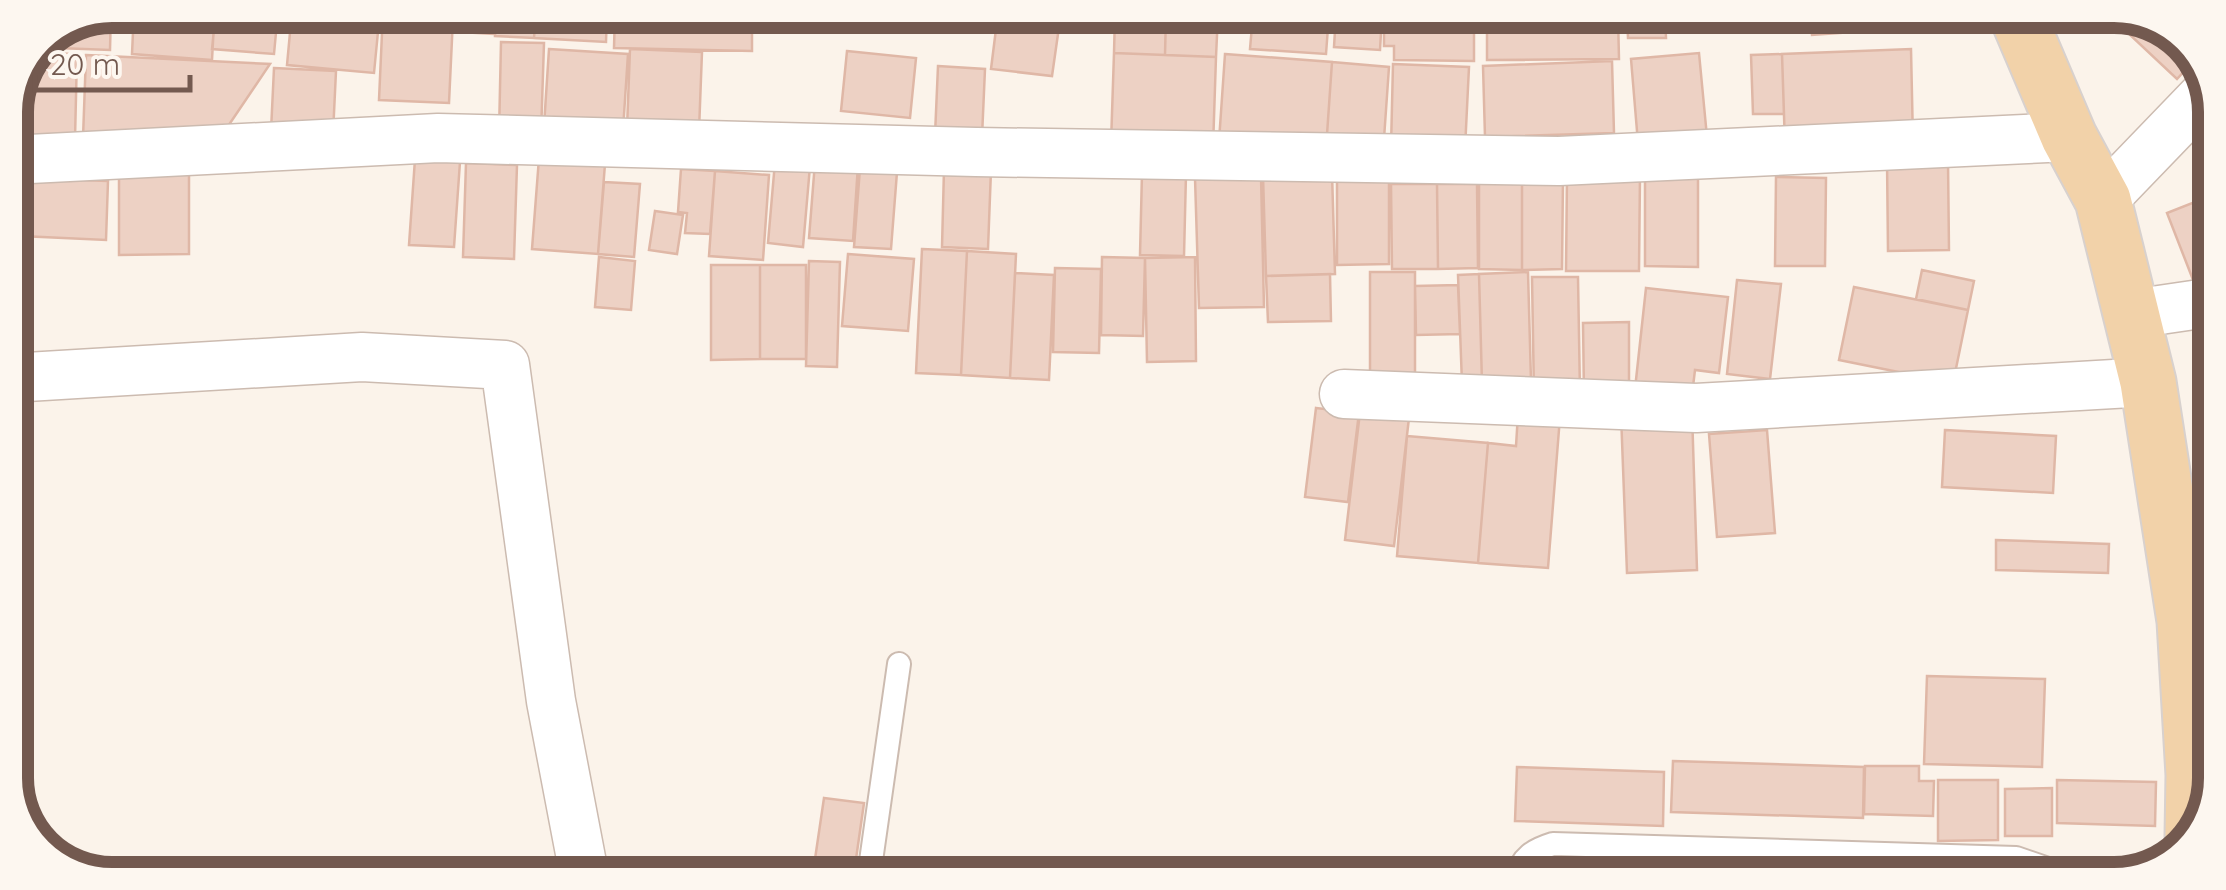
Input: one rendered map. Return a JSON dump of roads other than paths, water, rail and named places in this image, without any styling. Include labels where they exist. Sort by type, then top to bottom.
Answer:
[{"type":"main road","points":[[2026,28],[2069,137],[2103,200],[2148,382],[2198,621],[2194,806]]},
{"type":"street","points":[[2103,200],[2198,103]]},
{"type":"street","points":[[28,159],[438,138],[1559,162],[2069,137]]},
{"type":"street","points":[[2132,314],[2198,304]]},
{"type":"street","points":[[28,377],[362,357],[505,365],[551,701],[582,862]]},
{"type":"street","points":[[1344,394],[1696,408],[2148,382]]},
{"type":"lane","points":[[871,862],[900,664]]},
{"type":"lane","points":[[1524,862],[1535,850],[1554,844],[2016,858],[2028,862]]}]
